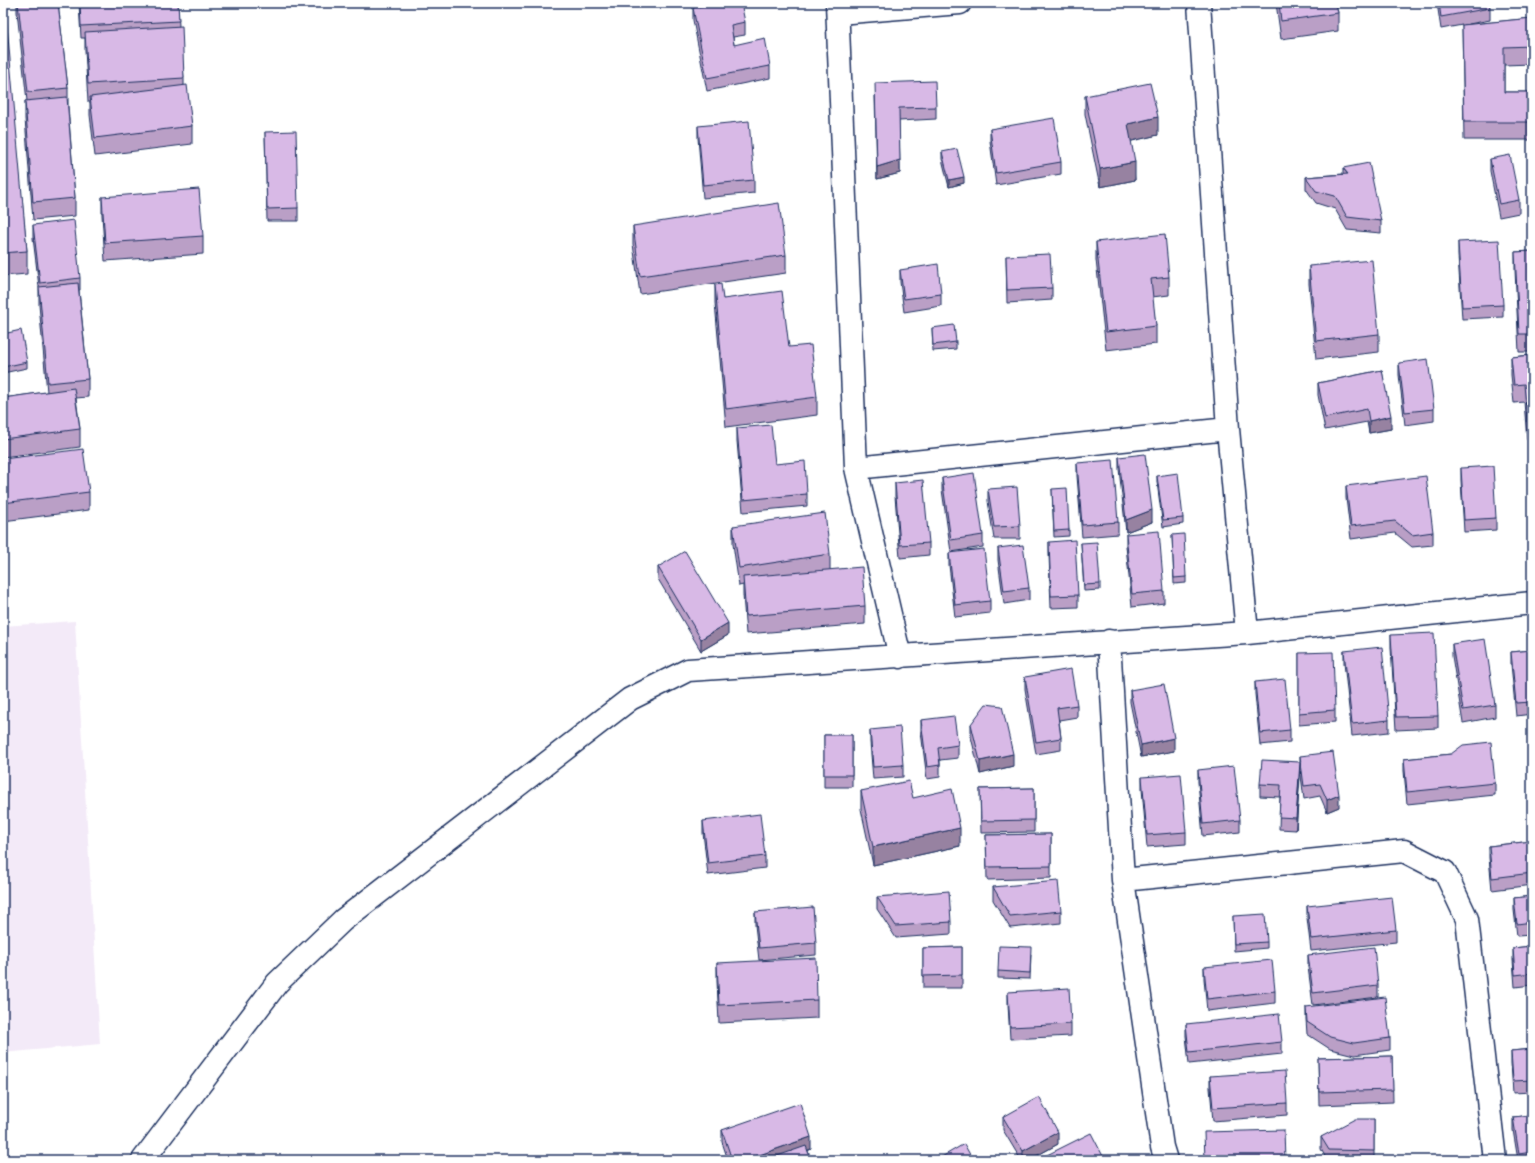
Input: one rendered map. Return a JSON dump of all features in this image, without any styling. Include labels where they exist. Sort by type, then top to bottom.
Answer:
[{"type":"street","points":[[900,657],[856,468],[838,8],[960,3]]},
{"type":"street","points":[[1199,3],[1228,429],[1247,633]]},
{"type":"street","points":[[856,468],[1228,429]]},
{"type":"street","points":[[143,1160],[277,983],[332,931],[349,916],[630,699],[688,670],[1247,633],[1532,603]]},
{"type":"street","points":[[1109,641],[1123,880],[1162,1147],[1166,1160]]},
{"type":"street","points":[[1123,880],[1404,851],[1445,872],[1467,919],[1495,1160]]},
{"type":"shaded area","points":[[75,621],[100,1044],[3,1053],[3,626]]},
{"type":"building","points":[[3,3],[5,3],[27,251],[3,253]]},
{"type":"building","points":[[18,3],[58,3],[68,88],[28,92]]},
{"type":"building","points":[[80,3],[178,3],[179,21],[81,26]]},
{"type":"building","points":[[717,3],[741,3],[745,22],[731,25],[734,45],[765,38],[770,66],[707,78],[693,8]]},
{"type":"building","points":[[1279,3],[1336,3],[1338,13],[1281,21]]},
{"type":"building","points":[[1439,3],[1489,3],[1490,8],[1441,17]]},
{"type":"building","points":[[1532,18],[1532,46],[1504,47],[1504,92],[1532,92],[1532,122],[1464,122],[1462,25]]},
{"type":"building","points":[[182,26],[184,78],[88,84],[85,32]]},
{"type":"building","points":[[935,81],[936,107],[899,108],[900,160],[877,167],[875,83]]},
{"type":"building","points":[[1150,83],[1158,117],[1128,124],[1135,162],[1100,169],[1085,96]]},
{"type":"building","points":[[187,85],[192,126],[95,138],[90,97]]},
{"type":"building","points":[[67,97],[75,198],[33,202],[25,101]]},
{"type":"building","points":[[1054,118],[1061,162],[996,173],[990,129]]},
{"type":"building","points":[[749,121],[754,180],[703,185],[698,126]]},
{"type":"building","points":[[296,131],[298,208],[267,209],[265,132]]},
{"type":"building","points":[[957,149],[964,177],[949,180],[942,152]]},
{"type":"building","points":[[1510,155],[1519,200],[1499,204],[1490,159]]},
{"type":"building","points":[[1369,163],[1381,221],[1347,217],[1335,196],[1316,191],[1306,177],[1348,174],[1343,168]]},
{"type":"building","points":[[199,189],[203,236],[105,243],[102,197]]},
{"type":"building","points":[[779,203],[786,255],[640,276],[633,226]]},
{"type":"building","points":[[74,220],[80,278],[40,283],[33,225]]},
{"type":"building","points":[[1165,234],[1169,277],[1151,279],[1156,326],[1106,332],[1096,242]]},
{"type":"building","points":[[1499,240],[1503,305],[1462,307],[1458,242]]},
{"type":"building","points":[[1532,251],[1532,334],[1519,334],[1515,252]]},
{"type":"building","points":[[1050,254],[1052,288],[1007,290],[1006,256]]},
{"type":"building","points":[[1372,260],[1379,334],[1316,341],[1309,266]]},
{"type":"building","points":[[938,264],[941,294],[904,299],[900,270]]},
{"type":"building","points":[[78,283],[88,379],[48,383],[39,287]]},
{"type":"building","points":[[721,284],[723,299],[782,291],[789,347],[811,345],[817,397],[726,409],[715,285]]},
{"type":"building","points":[[954,325],[956,342],[933,345],[932,328]]},
{"type":"building","points":[[21,330],[27,362],[3,367],[3,334]]},
{"type":"building","points":[[1532,355],[1532,422],[1527,422],[1524,384],[1514,385],[1511,357]]},
{"type":"building","points":[[1428,359],[1434,409],[1405,412],[1399,363]]},
{"type":"building","points":[[1382,370],[1391,416],[1369,421],[1367,409],[1325,418],[1318,383]]},
{"type":"building","points":[[74,388],[80,429],[3,439],[3,398]]},
{"type":"building","points":[[771,425],[775,464],[805,461],[807,494],[743,500],[737,428]]},
{"type":"building","points":[[83,449],[89,492],[3,503],[3,459]]},
{"type":"building","points":[[1145,454],[1152,510],[1126,520],[1119,457]]},
{"type":"building","points":[[1113,460],[1118,522],[1082,525],[1077,463]]},
{"type":"building","points":[[1493,466],[1496,518],[1464,520],[1461,468]]},
{"type":"building","points":[[974,473],[983,535],[951,540],[942,478]]},
{"type":"building","points":[[1178,473],[1183,518],[1163,520],[1157,476]]},
{"type":"building","points":[[1426,476],[1433,532],[1412,535],[1395,521],[1351,526],[1346,486]]},
{"type":"building","points":[[923,480],[929,543],[900,545],[895,483]]},
{"type":"building","points":[[1017,487],[1020,526],[994,527],[988,489]]},
{"type":"building","points":[[1067,488],[1069,530],[1054,531],[1052,489]]},
{"type":"building","points":[[825,513],[830,554],[739,568],[733,526]]},
{"type":"building","points":[[1159,531],[1164,591],[1132,594],[1126,534]]},
{"type":"building","points":[[1184,534],[1186,577],[1174,578],[1172,535]]},
{"type":"building","points":[[1075,540],[1078,595],[1051,596],[1049,542]]},
{"type":"building","points":[[1097,542],[1100,584],[1084,585],[1081,543]]},
{"type":"building","points":[[1023,545],[1029,588],[1004,591],[998,548]]},
{"type":"building","points":[[984,549],[990,601],[955,605],[949,553]]},
{"type":"building","points":[[685,551],[728,623],[701,639],[658,567]]},
{"type":"building","points":[[862,567],[865,606],[746,616],[743,577]]},
{"type":"building","points":[[1434,633],[1438,716],[1396,717],[1391,635]]},
{"type":"building","points":[[1485,639],[1495,705],[1463,710],[1452,644]]},
{"type":"building","points":[[1382,647],[1389,720],[1352,724],[1344,651]]},
{"type":"building","points":[[1532,650],[1532,702],[1516,703],[1511,652]]},
{"type":"building","points":[[1333,652],[1335,710],[1299,713],[1299,653]]},
{"type":"building","points":[[1071,669],[1077,705],[1057,708],[1061,738],[1036,742],[1025,677]]},
{"type":"building","points":[[1285,679],[1290,730],[1260,733],[1255,682]]},
{"type":"building","points":[[1164,684],[1174,738],[1141,745],[1130,690]]},
{"type":"building","points":[[986,704],[1002,706],[1013,754],[980,761],[971,724]]},
{"type":"building","points":[[954,716],[958,745],[938,748],[940,765],[927,767],[921,720]]},
{"type":"building","points":[[900,727],[903,765],[873,767],[870,730]]},
{"type":"building","points":[[824,735],[852,735],[852,775],[824,775]]},
{"type":"building","points":[[1491,742],[1495,783],[1407,792],[1404,759],[1451,754],[1463,745]]},
{"type":"building","points":[[1333,752],[1339,795],[1327,800],[1320,784],[1304,786],[1300,756]]},
{"type":"building","points":[[1262,760],[1300,762],[1296,818],[1279,817],[1281,785],[1260,784]]},
{"type":"building","points":[[1234,766],[1240,820],[1203,824],[1198,770]]},
{"type":"building","points":[[1181,774],[1186,832],[1147,835],[1142,777]]},
{"type":"building","points":[[909,781],[913,798],[952,789],[960,828],[873,847],[861,791]]},
{"type":"building","points":[[1034,788],[1034,820],[981,821],[980,789]]},
{"type":"building","points":[[760,814],[765,856],[708,863],[703,821]]},
{"type":"building","points":[[1051,834],[1051,866],[987,867],[986,835]]},
{"type":"building","points":[[1532,841],[1532,873],[1492,878],[1489,846]]},
{"type":"building","points":[[1058,881],[1061,911],[1010,916],[993,887]]},
{"type":"building","points":[[949,891],[951,922],[896,926],[877,897]]},
{"type":"building","points":[[1532,896],[1532,922],[1517,924],[1514,898]]},
{"type":"building","points":[[1392,897],[1396,930],[1311,939],[1307,906]]},
{"type":"building","points":[[813,907],[816,943],[759,948],[755,912]]},
{"type":"building","points":[[1265,914],[1267,942],[1234,944],[1233,916]]},
{"type":"building","points":[[999,946],[1031,947],[1030,973],[998,971]]},
{"type":"building","points":[[1532,946],[1532,973],[1515,975],[1513,948]]},
{"type":"building","points":[[962,947],[962,975],[923,976],[923,948]]},
{"type":"building","points":[[1374,947],[1378,985],[1313,993],[1308,955]]},
{"type":"building","points":[[816,958],[817,1000],[719,1005],[717,963]]},
{"type":"building","points":[[1272,960],[1275,991],[1207,999],[1204,967]]},
{"type":"building","points":[[1069,988],[1071,1024],[1010,1027],[1008,992]]},
{"type":"building","points":[[1385,997],[1390,1038],[1354,1043],[1330,1037],[1307,1022],[1306,1007]]},
{"type":"building","points":[[1279,1014],[1282,1042],[1189,1052],[1186,1024]]},
{"type":"building","points":[[1532,1049],[1532,1080],[1513,1081],[1511,1051]]},
{"type":"building","points":[[1392,1056],[1393,1090],[1319,1092],[1318,1058]]},
{"type":"building","points":[[1285,1071],[1287,1103],[1213,1108],[1210,1076]]},
{"type":"building","points":[[1039,1097],[1058,1132],[1023,1151],[1003,1117]]},
{"type":"building","points":[[800,1103],[811,1137],[745,1160],[732,1160],[722,1130]]},
{"type":"building","points":[[1532,1115],[1532,1152],[1519,1154],[1513,1117]]},
{"type":"building","points":[[1355,1119],[1374,1119],[1374,1151],[1329,1150],[1321,1137]]},
{"type":"building","points":[[1284,1130],[1285,1160],[1205,1160],[1204,1132]]},
{"type":"building","points":[[1091,1133],[1105,1160],[1037,1160]]},
{"type":"building","points":[[964,1144],[973,1160],[942,1160],[940,1158]]},
{"type":"building","points":[[806,1146],[811,1160],[766,1160]]}]
